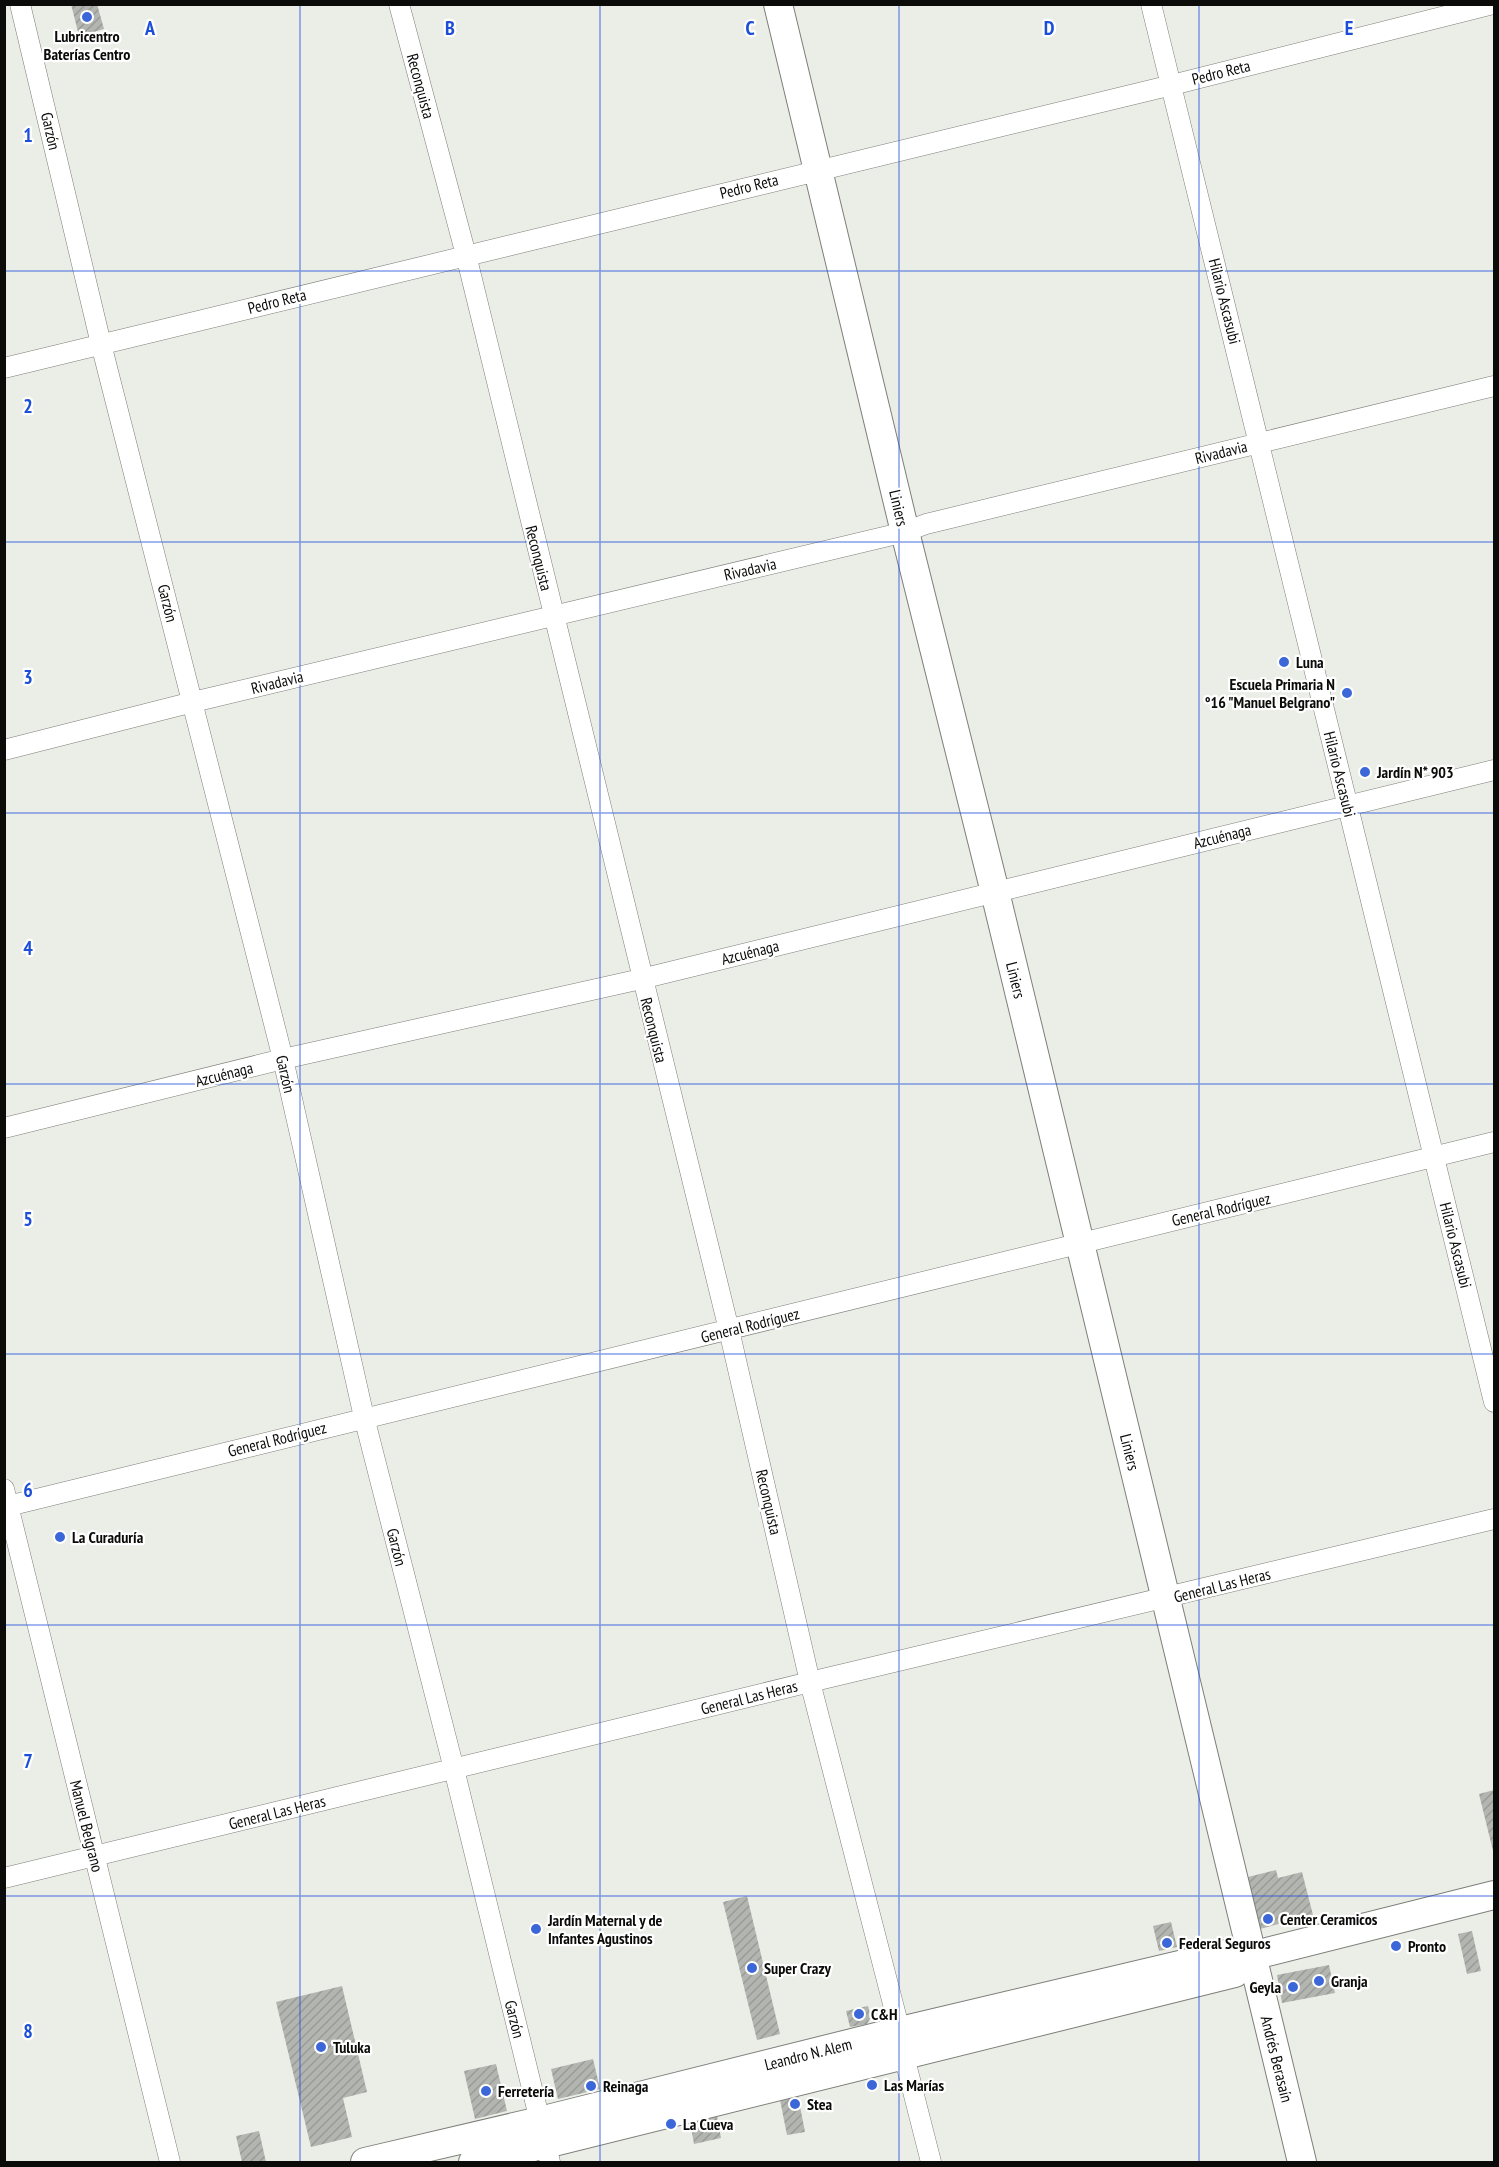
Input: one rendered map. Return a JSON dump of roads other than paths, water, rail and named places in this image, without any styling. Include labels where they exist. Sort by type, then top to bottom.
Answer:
[{"type":"street","name":"Garzón","points":[[21,4],[101,344],[283,1059],[364,1417],[454,1769],[545,2143]]},
{"type":"street","name":"Reconquista","points":[[399,4],[466,255],[729,1330],[810,1682],[931,2163]]},
{"type":"street","name":"Liniers","points":[[778,4],[1080,1242],[1251,1956]]},
{"type":"street","name":"Hilario Ascasubi","points":[[1151,4],[1494,1402]]},
{"type":"street","name":"Pedro Reta","points":[[4,368],[1172,85],[1493,4]]},
{"type":"street","name":"Rivadavia","points":[[4,750],[193,702],[905,532],[926,524],[1494,386]]},
{"type":"street","name":"Azcuénaga","points":[[4,1128],[283,1059],[642,979],[1494,770]]},
{"type":"street","name":"General Rodríguez","points":[[6,1501],[729,1330],[1494,1142]]},
{"type":"street","name":"Manuel Belgrano","points":[[6,1501],[170,2163]]},
{"type":"street","name":"General Las Heras","points":[[4,1878],[1494,1519]]},
{"type":"street","name":"Leandro N. Alem","points":[[473,2163],[902,2043],[1234,1973],[1251,1956],[1494,1895]]},
{"type":"street","name":"Andrés Berasaín","points":[[1251,1956],[1302,2163]]},
{"type":"street","name":"Leandro N. Alem","points":[[365,2163],[545,2143]]},
{"type":"place","name":"Lubricentro Baterías Centro","points":[[87,17]]},
{"type":"place","name":"Luna","points":[[1284,662]]},
{"type":"place","name":"Escuela Primaria N °16 \"Manuel Belgrano\"","points":[[1347,693]]},
{"type":"place","name":"Jardín N* 903","points":[[1365,772]]},
{"type":"place","name":"La Curaduría","points":[[60,1537]]},
{"type":"place","name":"Center Ceramicos","points":[[1268,1919]]},
{"type":"place","name":"Jardín Maternal y de Infantes Agustinos","points":[[536,1929]]},
{"type":"place","name":"Federal Seguros","points":[[1167,1943]]},
{"type":"place","name":"Pronto","points":[[1396,1946]]},
{"type":"place","name":"Super Crazy","points":[[752,1968]]},
{"type":"place","name":"Granja","points":[[1319,1981]]},
{"type":"place","name":"Geyla","points":[[1293,1987]]},
{"type":"place","name":"C&H","points":[[859,2014]]},
{"type":"place","name":"Tuluka","points":[[321,2047]]},
{"type":"place","name":"Las Marías","points":[[872,2085]]},
{"type":"place","name":"Reinaga","points":[[591,2086]]},
{"type":"place","name":"Ferretería","points":[[486,2091]]},
{"type":"place","name":"Stea","points":[[795,2104]]},
{"type":"place","name":"La Cueva","points":[[671,2124]]}]
